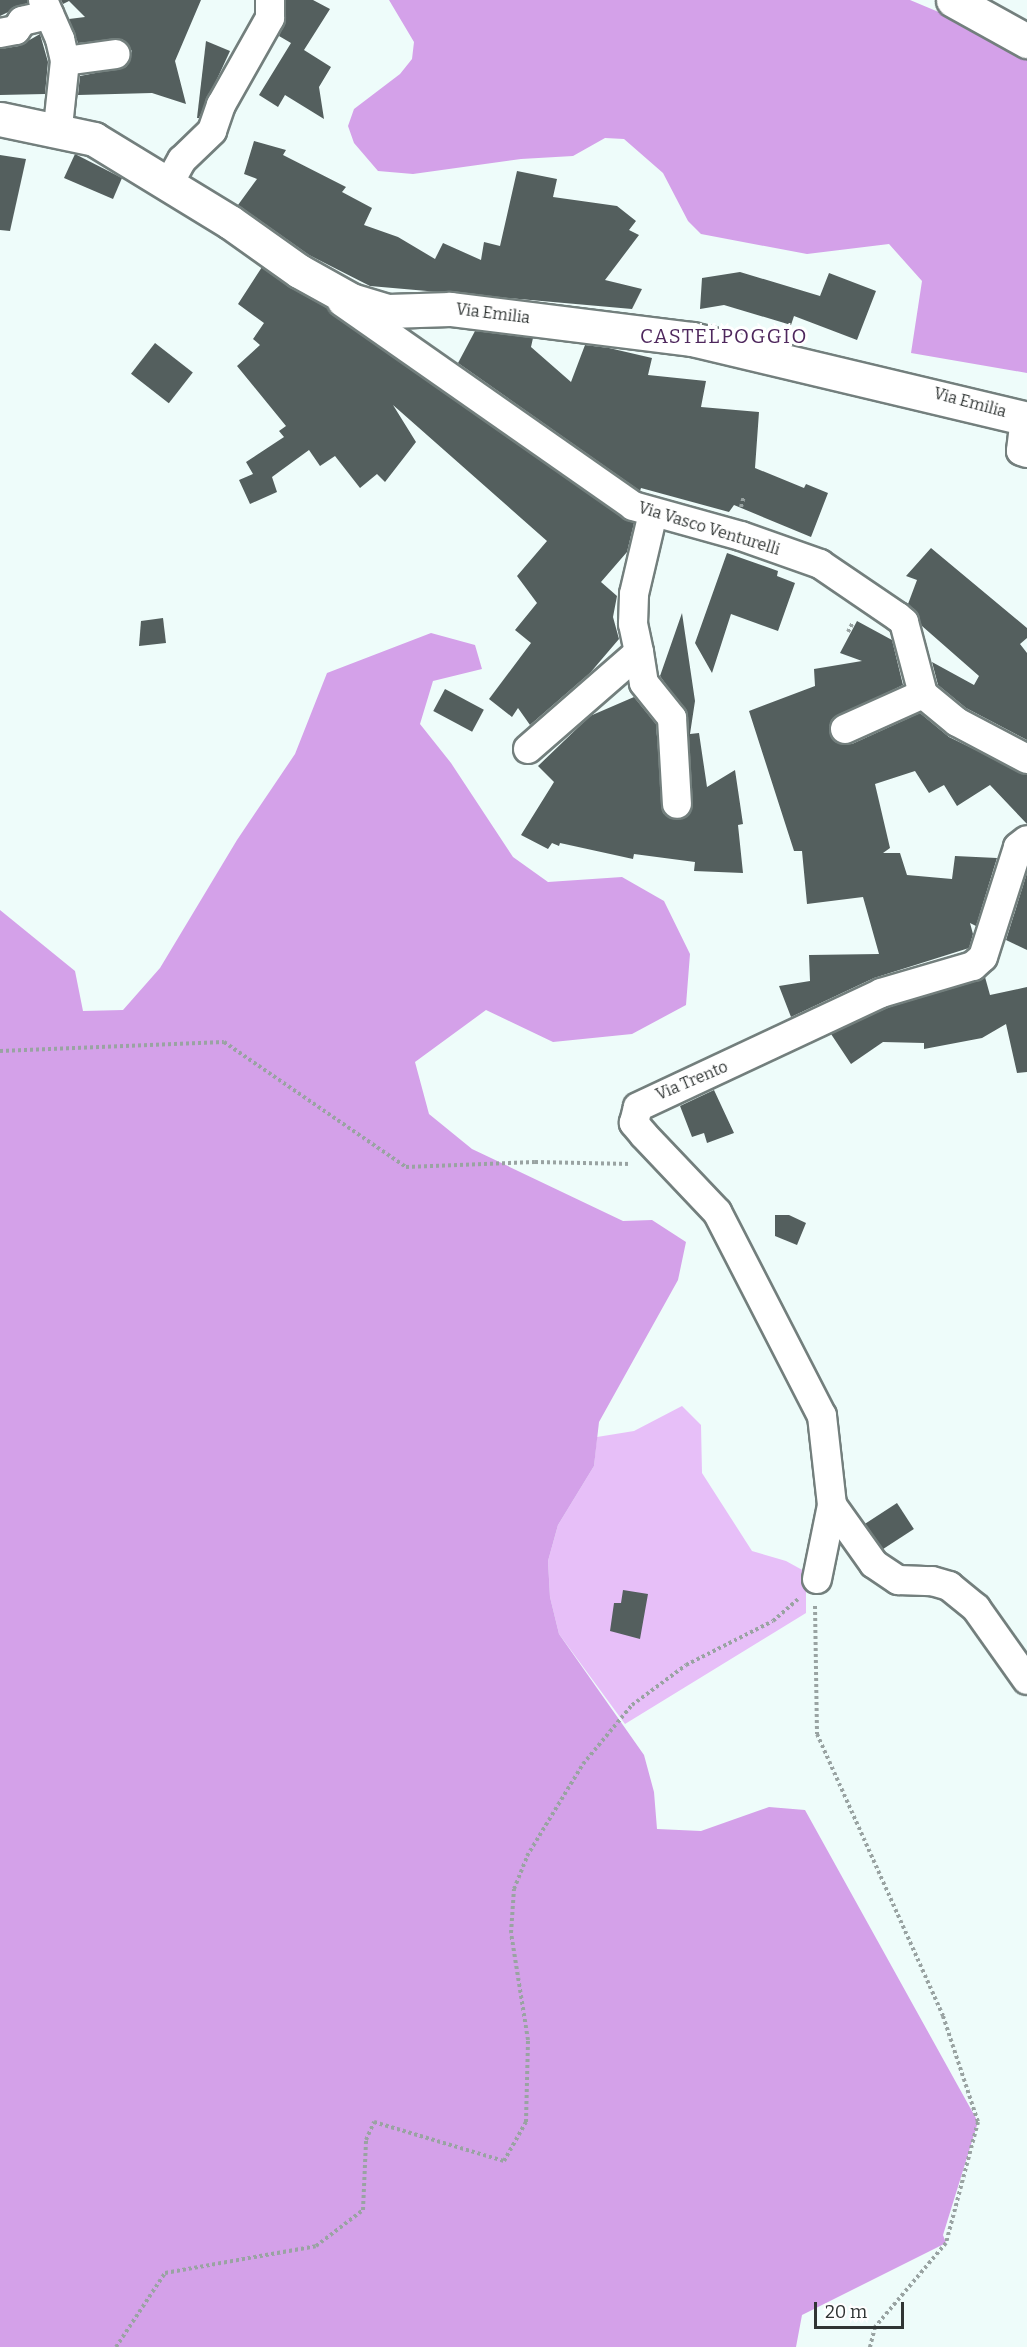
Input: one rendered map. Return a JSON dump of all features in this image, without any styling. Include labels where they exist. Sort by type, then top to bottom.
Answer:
[{"type":"main road","points":[[953,0],[1027,41]]},
{"type":"main road","name":"Via Emilia","points":[[0,119],[52,133],[94,139],[299,271],[351,300],[388,312],[450,309],[692,339],[1026,418]]},
{"type":"street","points":[[168,185],[182,160],[212,131],[221,105],[270,18],[270,0]]},
{"type":"street","points":[[0,33],[16,30],[22,21],[46,8],[65,61],[59,117],[52,133]]},
{"type":"street","points":[[65,61],[116,54]]},
{"type":"street","name":"Via Vasco Venturelli","points":[[299,271],[610,493],[653,513],[741,537],[819,564],[904,622],[923,694]]},
{"type":"street","points":[[1026,418],[1021,452],[1027,453]]},
{"type":"street","points":[[653,513],[634,594],[633,624],[644,683],[672,718],[677,804]]},
{"type":"street","points":[[528,749],[639,652]]},
{"type":"street","points":[[845,729],[923,694],[957,722],[999,747],[1027,759]]},
{"type":"street","name":"Via Trento","points":[[817,1579],[832,1505],[822,1416],[717,1212],[634,1123],[638,1107],[881,993],[973,966],[983,957],[1015,855],[1027,840]]},
{"type":"street","name":"Via Trento","points":[[832,1505],[874,1564],[898,1580],[932,1581],[949,1586],[976,1608],[1027,1680]]},
{"type":"path","points":[[0,1051],[224,1042],[406,1167],[535,1162],[671,1165]]},
{"type":"path","points":[[116,2347],[165,2273],[316,2246],[363,2210],[366,2140],[374,2122],[504,2161],[525,2122],[528,2040],[511,1933],[514,1889],[527,1856],[583,1764],[632,1706],[686,1665],[773,1621],[817,1579]]},
{"type":"path","points":[[817,1579],[813,1625],[817,1734],[943,2016],[978,2122],[946,2242],[875,2327],[870,2347]]},
{"type":"shaded area","points":[[389,0],[910,0],[1027,49],[1027,373],[911,353],[922,281],[889,244],[807,254],[701,234],[688,221],[663,173],[624,139],[605,138],[573,156],[521,159],[413,174],[378,171],[354,143],[348,126],[354,109],[400,74],[412,59],[414,42]]},
{"type":"shaded area","points":[[431,633],[475,645],[482,669],[433,681],[420,724],[451,763],[513,857],[548,882],[622,877],[664,901],[690,954],[686,1005],[632,1034],[553,1042],[486,1010],[415,1062],[429,1114],[472,1149],[623,1221],[652,1220],[686,1242],[678,1280],[599,1422],[594,1466],[558,1525],[548,1561],[550,1597],[559,1634],[644,1755],[654,1792],[657,1829],[701,1831],[769,1807],[805,1810],[978,2122],[943,2235],[946,2243],[802,2315],[796,2347],[0,2347],[0,910],[75,971],[83,1011],[123,1010],[160,968],[237,840],[295,754],[327,673]]},
{"type":"shaded area","points":[[682,1406],[701,1425],[702,1473],[752,1551],[786,1561],[806,1572],[806,1613],[625,1724],[559,1634],[550,1597],[548,1561],[558,1525],[594,1466],[597,1437],[634,1431]]},
{"type":"building","points":[[0,0],[27,0],[27,3],[0,16]]},
{"type":"building","points":[[61,0],[201,0],[175,61],[186,104],[152,93],[78,95],[80,76],[126,67],[132,51],[122,39],[78,43],[69,19],[85,17],[69,1],[63,4]]},
{"type":"building","points":[[286,0],[313,0],[330,9],[304,50],[331,67],[319,87],[324,119],[285,95],[278,107],[259,95],[291,43],[279,36],[286,19]]},
{"type":"building","points":[[40,34],[48,62],[45,94],[0,95],[0,49],[19,46]]},
{"type":"building","points":[[206,41],[230,51],[197,118]]},
{"type":"building","points":[[254,141],[286,150],[283,155],[346,187],[342,192],[372,208],[364,225],[398,237],[435,259],[443,243],[481,260],[484,242],[500,246],[517,171],[557,179],[553,197],[617,206],[636,221],[629,230],[639,235],[605,280],[642,289],[632,309],[370,286],[309,255],[238,205],[257,179],[244,174]]},
{"type":"building","points":[[75,154],[122,178],[113,199],[64,178]]},
{"type":"building","points":[[0,155],[26,159],[10,231],[0,230]]},
{"type":"building","points":[[262,267],[327,308],[634,523],[627,552],[601,582],[617,596],[613,617],[619,639],[590,673],[530,725],[518,708],[512,717],[489,699],[531,643],[515,630],[537,603],[517,576],[547,541],[393,405],[416,442],[385,482],[377,474],[360,488],[335,456],[320,466],[309,450],[272,477],[277,492],[250,504],[239,480],[253,474],[246,462],[284,437],[279,431],[286,426],[237,366],[260,345],[253,339],[264,323],[238,304]]},
{"type":"building","points":[[740,272],[820,296],[829,273],[876,291],[857,340],[794,316],[791,325],[724,305],[700,309],[702,278]]},
{"type":"building","points":[[475,331],[533,338],[531,347],[571,382],[585,345],[609,348],[652,358],[648,375],[706,381],[701,407],[759,412],[755,468],[804,488],[806,484],[828,493],[811,537],[734,505],[729,512],[641,488],[640,491],[458,363]]},
{"type":"building","points":[[155,343],[193,373],[169,403],[131,374]]},
{"type":"building","points":[[931,548],[1027,628],[1027,638],[1020,644],[1027,653],[1027,740],[966,708],[938,685],[932,662],[974,685],[979,676],[922,626],[908,604],[917,580],[906,576]]},
{"type":"building","points":[[727,553],[778,571],[777,576],[795,583],[778,631],[731,614],[712,673],[695,643]]},
{"type":"building","points":[[682,613],[695,701],[690,734],[699,733],[707,787],[735,770],[743,824],[738,825],[743,873],[694,871],[695,862],[634,854],[633,859],[560,843],[559,846],[552,843],[548,849],[521,835],[554,782],[538,766],[590,716],[634,697],[656,724],[663,813],[677,820],[691,812],[688,716],[660,676]]},
{"type":"building","points":[[163,618],[166,643],[139,646],[141,621]]},
{"type":"building","points":[[857,621],[892,640],[903,685],[832,719],[829,728],[835,742],[852,744],[920,713],[949,737],[1027,775],[1027,824],[990,785],[957,806],[944,785],[929,793],[915,771],[875,784],[890,848],[883,853],[900,853],[907,875],[952,879],[955,856],[997,858],[976,926],[970,923],[973,934],[969,948],[874,978],[791,1017],[779,986],[810,981],[809,955],[879,954],[863,897],[807,904],[802,851],[794,851],[749,711],[815,686],[814,669],[862,661],[840,653]]},
{"type":"building","points":[[445,689],[484,710],[472,732],[433,711]]},
{"type":"building","points":[[1027,873],[1027,950],[1006,940]]},
{"type":"building","points":[[985,977],[990,995],[1027,987],[1027,1072],[1017,1073],[1006,1024],[982,1038],[924,1049],[924,1043],[883,1042],[851,1064],[831,1034],[887,1008]]},
{"type":"building","points":[[714,1090],[734,1133],[707,1143],[704,1133],[692,1137],[680,1106]]},
{"type":"building","points":[[775,1215],[789,1215],[806,1223],[797,1245],[775,1236]]},
{"type":"building","points":[[897,1503],[914,1529],[882,1550],[865,1524]]},
{"type":"building","points":[[623,1590],[648,1594],[640,1639],[610,1631],[614,1603],[621,1603]]},
{"type":"district","name":"CASTELPOGGIO","points":[[724,336]]}]
